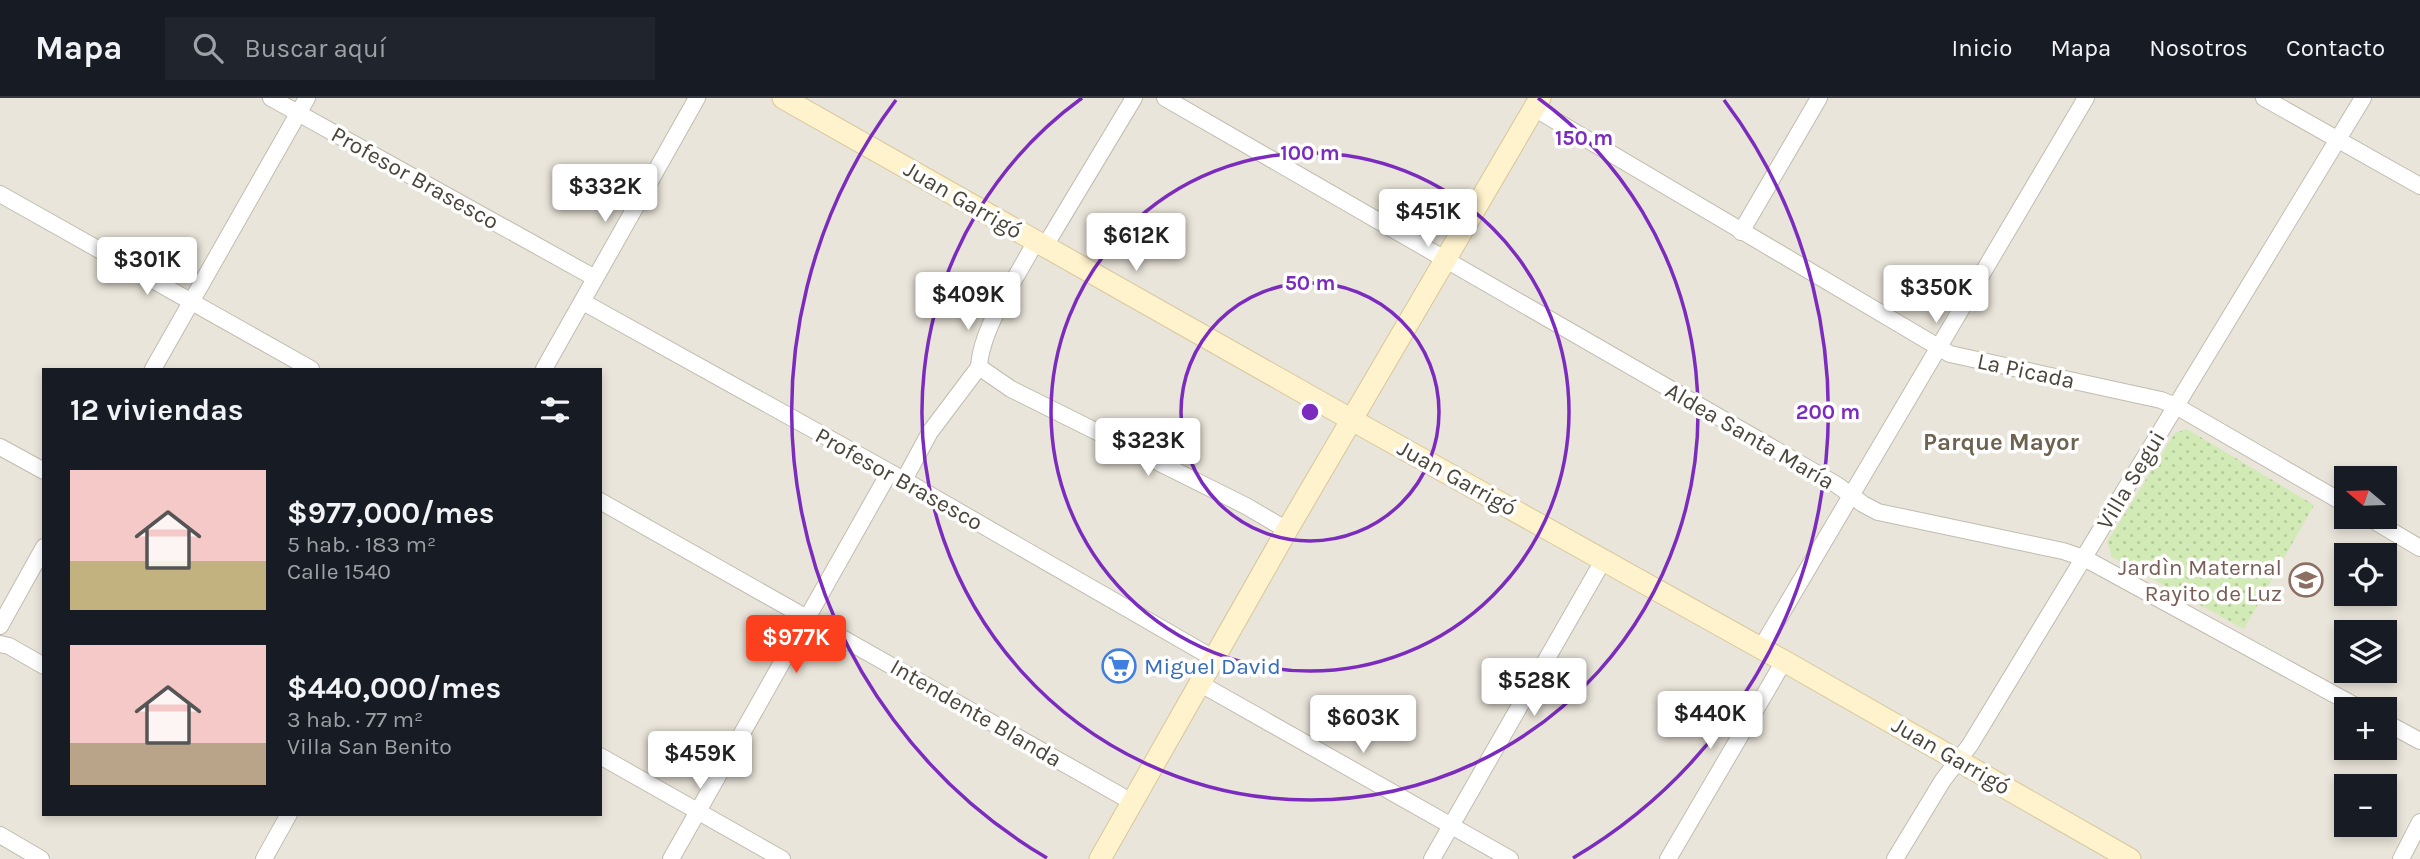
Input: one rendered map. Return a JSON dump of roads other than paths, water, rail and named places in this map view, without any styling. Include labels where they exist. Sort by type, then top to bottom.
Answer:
[{"type":"street","name":"Profesor Brasesco","points":[[271,98],[595,278]]},
{"type":"street","points":[[154,368],[307,98]]},
{"type":"street","points":[[545,368],[697,98]]},
{"type":"street","name":"Juan Garrigó","points":[[783,98],[1352,420],[1604,559],[2130,859]]},
{"type":"street","points":[[671,859],[807,617],[896,477],[979,368],[980,350],[988,330],[1134,98]]},
{"type":"street","name":"Aldea Santa María","points":[[1165,98],[1852,495],[1863,505],[1878,512],[2084,558],[2339,697]]},
{"type":"street","points":[[1741,232],[1819,98]]},
{"type":"street","points":[[1760,648],[2086,98]]},
{"type":"street","points":[[2264,98],[2420,186]]},
{"type":"street","name":"Villa Segui","points":[[1895,859],[2084,558],[2363,98]]},
{"type":"street","points":[[1100,859],[1213,658],[1537,103]]},
{"type":"street","name":"La Picada","points":[[1537,103],[1741,232],[1939,348],[1964,358],[2148,397],[2176,406],[2334,497]]},
{"type":"street","points":[[0,194],[309,368]]},
{"type":"street","name":"Profesor Brasesco","points":[[583,302],[1213,658]]},
{"type":"street","points":[[979,368],[1025,397],[1245,506],[1287,530]]},
{"type":"street","points":[[0,447],[42,470]]},
{"type":"street","name":"Intendente Blanda","points":[[602,502],[1132,802]]},
{"type":"street","points":[[2388,529],[2420,548]]},
{"type":"street","points":[[0,626],[42,552]]},
{"type":"street","points":[[1432,859],[1604,559]]},
{"type":"street","points":[[0,644],[9,646],[42,665]]},
{"type":"street","points":[[1668,859],[1784,661]]},
{"type":"street","points":[[1199,683],[1510,859]]},
{"type":"street","points":[[2397,729],[2420,741]]},
{"type":"street","points":[[602,757],[782,859]]},
{"type":"street","points":[[264,859],[288,816]]},
{"type":"street","points":[[2401,859],[2420,822]]},
{"type":"street","points":[[0,835],[41,859]]},
{"type":"place","name":"Jardìn Maternal Rayito de Luz","points":[[2306,580]]},
{"type":"place","name":"Miguel David","points":[[1119,666]]},
{"type":"district","name":"Parque Mayor","points":[[2001,442]]}]
